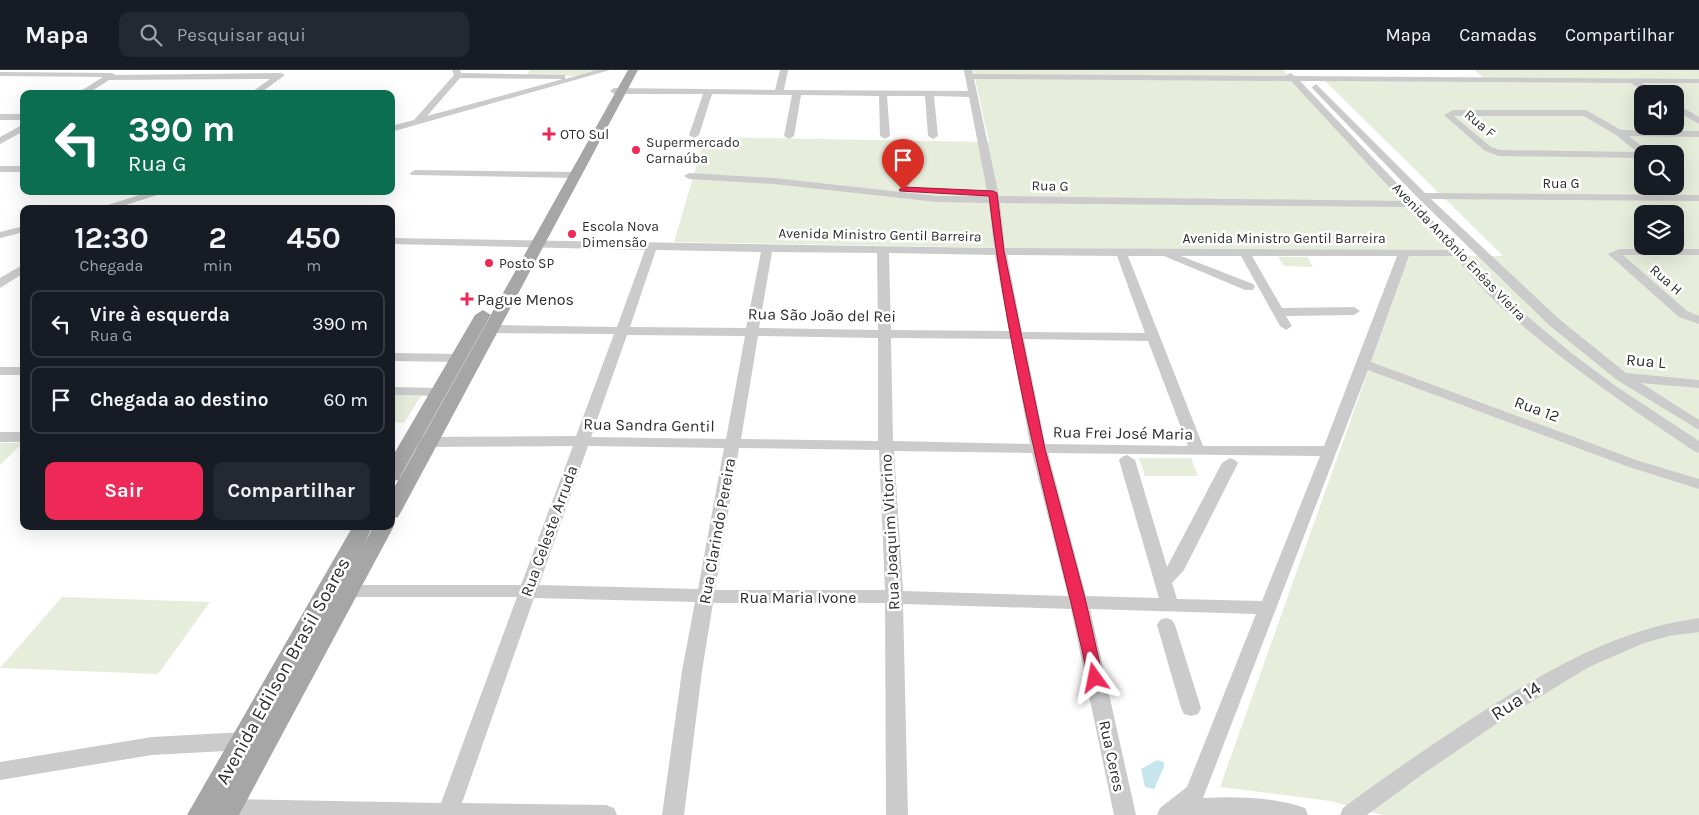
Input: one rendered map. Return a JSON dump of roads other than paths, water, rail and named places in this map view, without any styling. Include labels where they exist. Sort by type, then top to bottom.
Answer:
[{"type":"main road","points":[[618,91],[627,70]]},
{"type":"main road","points":[[395,469],[458,358],[531,243],[618,91],[633,70]]},
{"type":"main road","points":[[395,505],[490,329],[531,243]]},
{"type":"main road","name":"Avenida Edilson Brasil Soares","points":[[215,812],[338,591],[362,530]]},
{"type":"main road","name":"Avenida Edilson Brasil Soares","points":[[215,812],[244,740],[338,591],[381,530]]},
{"type":"street","points":[[87,90],[121,70]]},
{"type":"street","points":[[259,90],[288,70]]},
{"type":"street","points":[[494,70],[500,70]]},
{"type":"street","points":[[395,128],[606,70]]},
{"type":"street","points":[[779,93],[784,70]]},
{"type":"street","points":[[1468,70],[1479,80]]},
{"type":"street","points":[[1667,70],[1699,81]]},
{"type":"street","points":[[0,74],[38,72],[110,76],[280,76]]},
{"type":"street","points":[[1686,72],[1699,76]]},
{"type":"street","points":[[418,122],[457,73],[579,77]]},
{"type":"street","points":[[968,73],[1296,74],[1479,80],[1699,81]]},
{"type":"street","name":"Rua Ceres","points":[[968,73],[993,196],[1000,251],[1039,449],[1079,602],[1125,815]]},
{"type":"street","name":"Avenida Antônio Enéas Vieira","points":[[1296,74],[1513,285],[1569,335],[1622,377],[1699,426]]},
{"type":"street","name":"Avenida Antônio Enéas Vieira","points":[[1296,74],[1504,303],[1591,374],[1699,448]]},
{"type":"street","points":[[1632,81],[1639,85]]},
{"type":"street","points":[[618,91],[973,94]]},
{"type":"street","points":[[694,135],[708,92]]},
{"type":"street","points":[[789,136],[797,93]]},
{"type":"street","points":[[883,94],[885,136]]},
{"type":"street","points":[[929,94],[933,136]]},
{"type":"street","name":"Rua F","points":[[1634,146],[1619,133],[1591,115],[1584,113],[1453,112],[1448,115],[1488,149],[1499,152],[1634,154]]},
{"type":"street","points":[[1684,112],[1699,121]]},
{"type":"street","points":[[0,116],[20,117]]},
{"type":"street","points":[[395,121],[418,122]]},
{"type":"street","points":[[0,141],[20,129]]},
{"type":"street","points":[[1619,133],[1699,134]]},
{"type":"street","points":[[1,169],[20,169]]},
{"type":"street","points":[[415,173],[570,175]]},
{"type":"street","name":"Rua G","points":[[696,174],[937,199],[993,196],[1409,200]]},
{"type":"street","points":[[116,205],[127,195]]},
{"type":"street","points":[[116,205],[152,195]]},
{"type":"street","name":"Rua G","points":[[1422,196],[1699,198]]},
{"type":"street","points":[[0,236],[20,230]]},
{"type":"street","points":[[0,236],[20,238]]},
{"type":"street","name":"Avenida Ministro Gentil Barreira","points":[[395,241],[652,247],[1121,253],[1458,253]]},
{"type":"street","name":"Rua Celeste Arruda","points":[[447,814],[652,247]]},
{"type":"street","name":"Rua Clarindo Pereira","points":[[673,815],[692,671],[767,248]]},
{"type":"street","name":"Rua Joaquim Vitorino","points":[[883,250],[886,445],[894,597],[897,815]]},
{"type":"street","points":[[1244,252],[1286,326]]},
{"type":"street","name":"Rua H","points":[[1699,252],[1619,252],[1614,254],[1682,314],[1699,320]]},
{"type":"street","points":[[1121,253],[1197,452]]},
{"type":"street","points":[[1157,253],[1249,287]]},
{"type":"street","points":[[1166,814],[1195,793],[1364,364],[1404,253]]},
{"type":"street","points":[[0,284],[20,270]]},
{"type":"street","points":[[1278,312],[1354,311]]},
{"type":"street","name":"Rua São João del Rei","points":[[490,329],[752,331],[1153,338]]},
{"type":"street","points":[[395,357],[458,358]]},
{"type":"street","name":"Rua 12","points":[[1364,364],[1634,464],[1699,484]]},
{"type":"street","points":[[0,371],[20,372]]},
{"type":"street","name":"Rua L","points":[[1591,374],[1699,384]]},
{"type":"street","points":[[395,391],[438,392]]},
{"type":"street","points":[[0,437],[20,437]]},
{"type":"street","name":"Rua Sandra Gentil","points":[[410,442],[581,441],[886,445]]},
{"type":"street","name":"Rua Frei José Maria","points":[[886,445],[1197,452],[1329,451]]},
{"type":"street","points":[[1127,460],[1163,582],[1165,613],[1191,708]]},
{"type":"street","points":[[1163,582],[1175,570],[1230,463]]},
{"type":"street","name":"Rua Maria Ivone","points":[[338,591],[527,591],[705,596],[894,597],[1079,602],[1165,613],[1268,608]]},
{"type":"street","name":"Rua 14","points":[[1351,815],[1467,732],[1536,687],[1577,664],[1662,632],[1699,625]]},
{"type":"street","points":[[0,770],[152,746],[244,740]]},
{"type":"street","points":[[1166,814],[1195,807],[1226,806],[1265,809],[1297,815]]},
{"type":"street","points":[[215,812],[606,815]]},
{"type":"water","points":[[1157,760],[1164,762],[1164,767],[1154,789],[1145,787],[1141,769]]},
{"type":"place","name":"OTO Sul","points":[[549,134]]},
{"type":"place","name":"Supermercado Carnaúba","points":[[636,150]]},
{"type":"place","name":"Escola Nova Dimensão","points":[[572,234]]},
{"type":"place","name":"Posto SP","points":[[489,263]]},
{"type":"place","name":"Pague Menos","points":[[467,299]]}]
